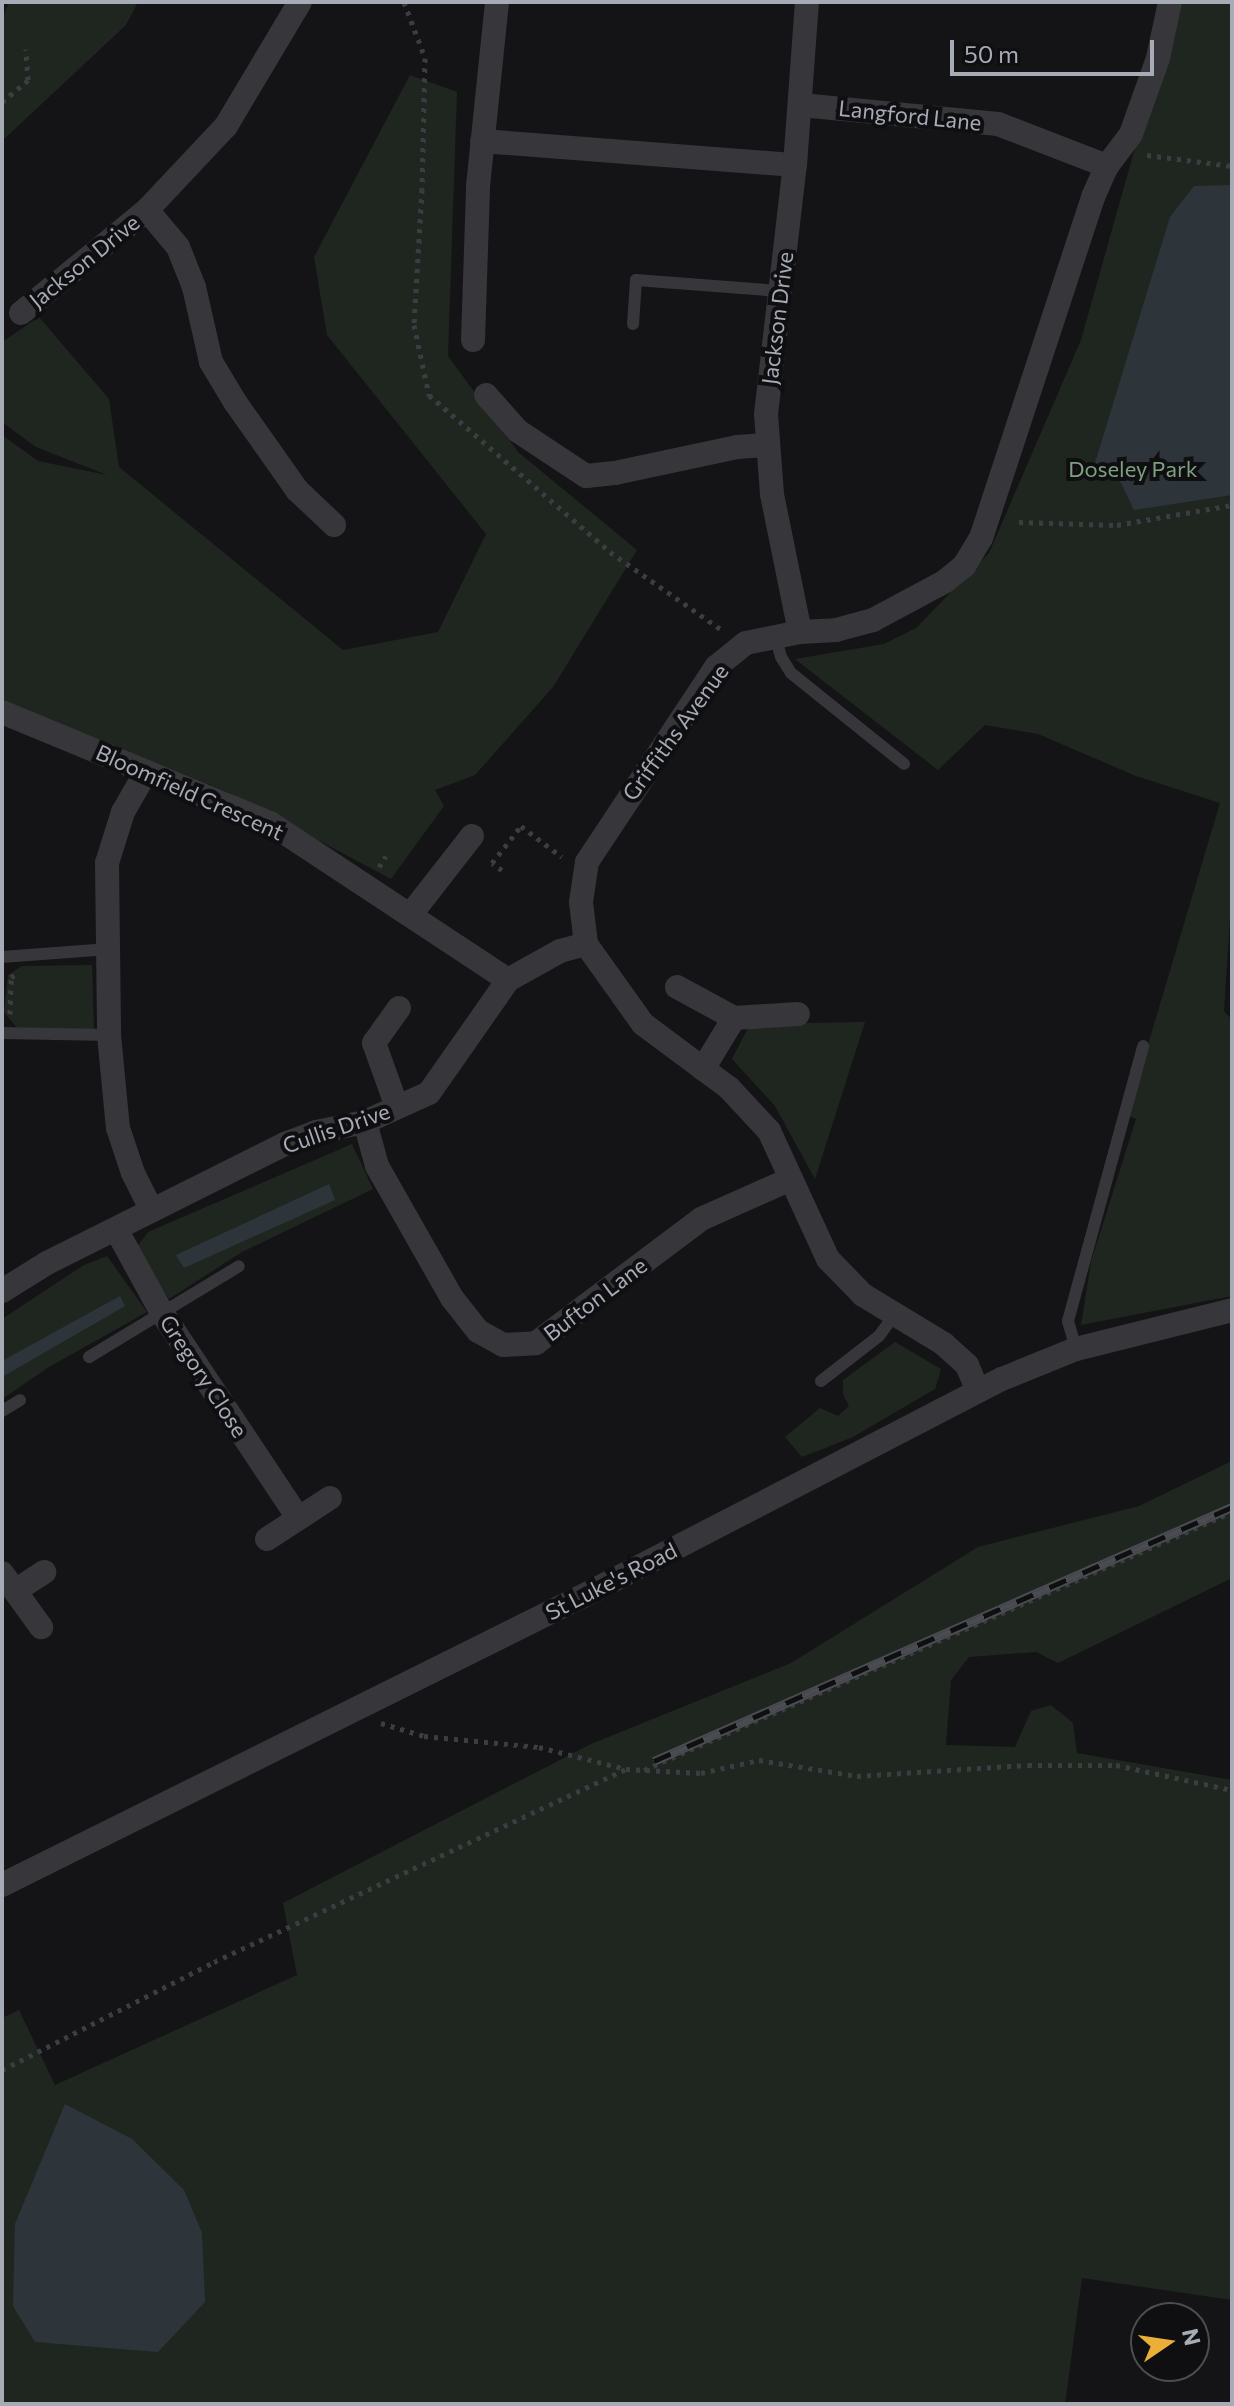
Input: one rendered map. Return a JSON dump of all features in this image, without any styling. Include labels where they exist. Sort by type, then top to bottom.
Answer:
[{"type":"street","name":"Jackson Drive","points":[[21,313],[147,210],[226,126],[300,2]]},
{"type":"street","points":[[473,340],[482,141],[497,2]]},
{"type":"street","name":"Jackson Drive","points":[[800,632],[766,445],[766,414],[801,105],[807,2]]},
{"type":"street","name":"Griffiths Avenue","points":[[978,1391],[967,1365],[944,1344],[863,1295],[828,1259],[769,1131],[729,1088],[643,1024],[586,944],[581,902],[587,862],[716,667],[746,643],[800,632],[836,630],[873,620],[944,582],[964,566],[981,538],[1093,197],[1107,166],[1125,143],[1158,58],[1170,2]]},
{"type":"street","name":"Langford Lane","points":[[801,105],[998,124],[1107,166]]},
{"type":"street","points":[[482,141],[795,165]]},
{"type":"street","name":"Jackson Drive","points":[[147,210],[178,247],[194,287],[211,362],[227,389],[297,490],[334,525]]},
{"type":"street","points":[[486,395],[518,431],[586,476],[615,473],[737,447],[766,445]]},
{"type":"street","name":"Bloomfield Crescent","points":[[2,712],[270,823],[508,980]]},
{"type":"street","points":[[146,772],[123,812],[107,863],[109,1035],[118,1128],[133,1173],[152,1211]]},
{"type":"street","points":[[411,914],[472,836]]},
{"type":"street","name":"Cullis Drive","points":[[2,1291],[47,1263],[117,1231],[285,1144],[316,1132],[365,1122],[429,1093],[508,980],[560,951],[586,944]]},
{"type":"street","points":[[677,987],[734,1018],[798,1014]]},
{"type":"street","points":[[397,1107],[374,1043],[399,1008]]},
{"type":"street","points":[[703,1069],[734,1018]]},
{"type":"street","name":"Bufton Lane","points":[[365,1122],[377,1166],[452,1298],[478,1331],[503,1345],[536,1343],[701,1219],[791,1179]]},
{"type":"street","name":"Gregory Close","points":[[117,1231],[162,1313],[298,1518]]},
{"type":"street","name":"St Luke's Road","points":[[2,1885],[350,1714],[978,1391],[1076,1349],[1232,1310]]},
{"type":"street","points":[[267,1539],[330,1498]]},
{"type":"street","points":[[41,1627],[9,1582],[44,1572]]},
{"type":"lane","points":[[633,324],[636,280],[780,291]]},
{"type":"lane","points":[[775,636],[781,657],[791,673],[904,764]]},
{"type":"lane","points":[[2,957],[109,949]]},
{"type":"lane","points":[[2,1033],[109,1035]]},
{"type":"lane","points":[[1076,1349],[1068,1321],[1143,1046]]},
{"type":"lane","points":[[89,1357],[239,1266]]},
{"type":"lane","points":[[821,1381],[879,1336],[894,1315]]},
{"type":"lane","points":[[2,1411],[20,1400]]},
{"type":"path","points":[[404,2],[425,58],[414,325],[429,395],[610,552],[724,631],[734,652]]},
{"type":"path","points":[[2,102],[28,80],[26,49]]},
{"type":"path","points":[[1125,143],[1148,156],[1232,166]]},
{"type":"path","points":[[1019,522],[1117,525],[1232,505]]},
{"type":"path","points":[[502,870],[492,863],[521,826],[569,862]]},
{"type":"path","points":[[14,1019],[9,1013],[11,977],[23,969]]},
{"type":"path","points":[[643,1770],[1232,1512]]},
{"type":"path","points":[[350,1714],[424,1736],[539,1747],[626,1769],[701,1773],[759,1760],[857,1776],[1028,1765],[1116,1765],[1232,1790]]},
{"type":"path","points":[[2,2070],[214,1962],[626,1769]]},
{"type":"green space","points":[[9,2],[138,2],[126,25],[2,141],[2,20]]},
{"type":"green space","name":"Doseley Park","points":[[1176,2],[1232,2],[1232,889],[1224,1011],[1232,1020],[1232,1296],[1081,1325],[1091,1262],[1136,1119],[1127,1115],[1220,803],[1136,776],[1038,734],[985,725],[938,770],[795,659],[884,644],[916,628],[989,553],[1081,340]]},
{"type":"green space","points":[[410,75],[457,92],[448,356],[518,452],[637,550],[553,687],[475,775],[435,790],[444,806],[391,879],[228,792],[2,701],[2,435],[38,461],[107,475],[36,447],[2,422],[2,342],[39,317],[109,399],[119,467],[343,650],[438,632],[486,534],[327,335],[314,257]]},
{"type":"green space","points":[[92,965],[94,1031],[17,1028],[4,1012],[8,975],[22,966]]},
{"type":"green space","points":[[865,1022],[815,1179],[775,1106],[732,1059],[750,1024]]},
{"type":"green space","points":[[352,1144],[373,1189],[242,1252],[169,1299],[136,1248],[148,1232]]},
{"type":"green space","points":[[107,1256],[147,1312],[49,1367],[2,1399],[2,1319],[84,1265]]},
{"type":"green space","points":[[895,1342],[941,1369],[935,1389],[853,1437],[802,1457],[785,1437],[820,1408],[838,1416],[849,1406],[843,1394],[843,1380]]},
{"type":"green space","points":[[1232,1461],[1232,1578],[1058,1663],[1036,1652],[969,1657],[951,1680],[946,1745],[1015,1747],[1031,1711],[1051,1705],[1073,1723],[1077,1753],[1232,1780],[1232,2300],[1082,2278],[1065,2404],[2,2404],[2,2018],[19,2010],[55,2085],[297,1975],[283,1903],[591,1744],[791,1663],[978,1547],[1139,1506]],"holes":[[[66,2105],[71,2344],[35,2342]]]},
{"type":"shaded area","points":[[1232,185],[1232,495],[1134,510],[1120,481],[1095,463],[1170,217],[1194,186]]},
{"type":"shaded area","points":[[329,1184],[335,1200],[184,1268],[176,1255]]},
{"type":"shaded area","points":[[120,1296],[125,1306],[2,1377],[2,1361]]},
{"type":"shaded area","points":[[65,2104],[132,2139],[184,2190],[202,2233],[205,2302],[158,2352],[35,2342],[13,2306],[15,2224]]},
{"type":"railway","points":[[654,1761],[1232,1507]]}]
